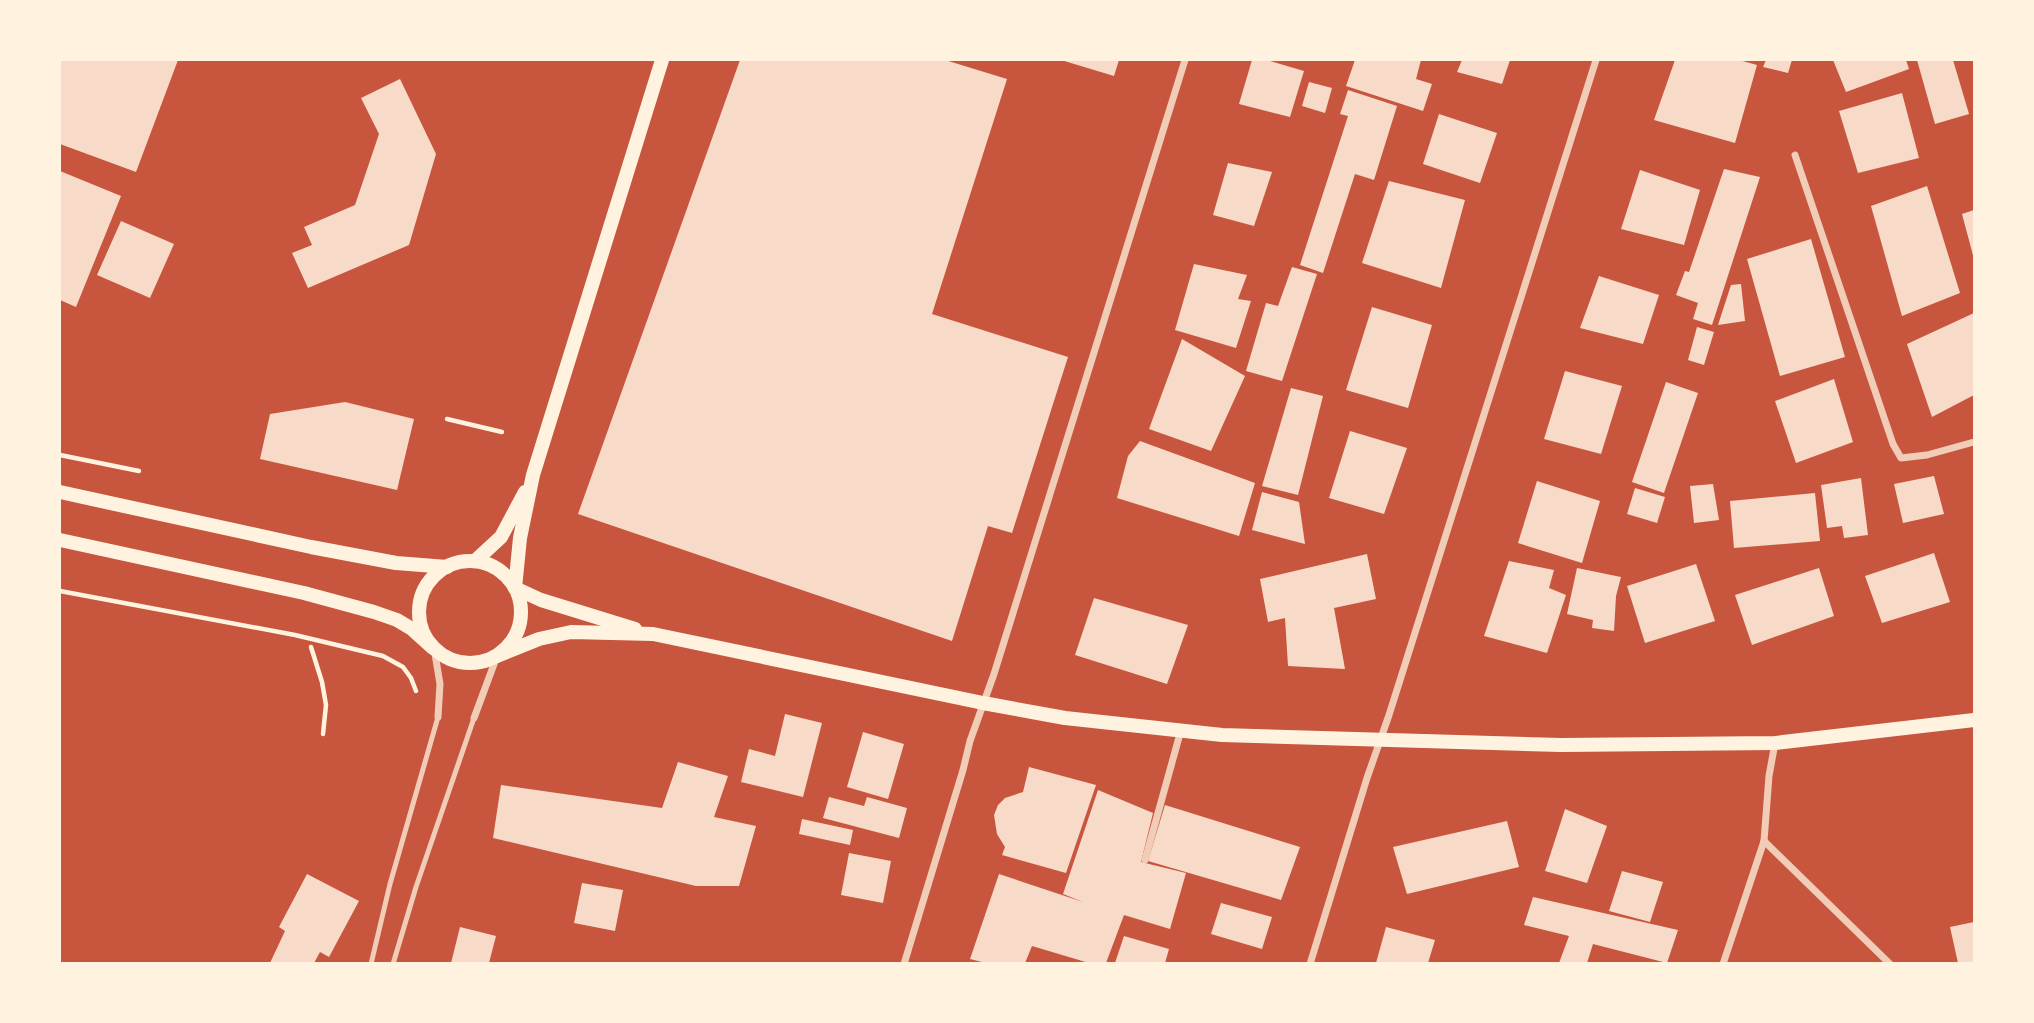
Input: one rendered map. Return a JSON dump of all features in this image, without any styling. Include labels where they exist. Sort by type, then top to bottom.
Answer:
[{"type":"main road","points":[[515,589],[520,538],[533,475],[662,60]]},
{"type":"main road","points":[[475,561],[501,537],[533,475]]},
{"type":"main road","points":[[60,492],[367,558],[447,567]]},
{"type":"main road","points":[[60,540],[304,593],[374,612],[397,620],[448,658],[464,663],[480,663],[539,639],[571,632],[653,634]]},
{"type":"main road","points":[[433,648],[423,632],[419,607],[428,584],[436,574],[447,567],[475,561],[503,572],[515,589],[522,609],[516,636],[508,648],[497,656]]},
{"type":"main road","points":[[515,589],[550,603],[653,634],[983,703],[1065,718],[1222,735],[1561,745],[1774,743],[1975,720]]},
{"type":"street","points":[[904,964],[1185,60]]},
{"type":"street","points":[[1310,964],[1596,60]]},
{"type":"street","points":[[1795,155],[1893,444],[1902,457],[1927,455],[1975,442]]},
{"type":"street","points":[[433,648],[440,684],[438,717]]},
{"type":"street","points":[[474,718],[497,656]]},
{"type":"street","points":[[1145,860],[1181,730]]},
{"type":"street","points":[[1723,964],[1764,841],[1774,743]]},
{"type":"street","points":[[1764,841],[1890,964]]},
{"type":"lane","points":[[371,964],[390,884],[438,717]]},
{"type":"lane","points":[[393,964],[412,899],[474,718]]},
{"type":"path","points":[[447,419],[502,432]]},
{"type":"path","points":[[60,454],[139,471]]},
{"type":"path","points":[[60,591],[295,635],[383,656],[403,667],[417,694]]},
{"type":"path","points":[[311,647],[326,705],[323,734]]},
{"type":"building","points":[[60,60],[178,60],[136,172],[60,144]]},
{"type":"building","points":[[740,60],[945,60],[1007,79],[932,314],[1068,357],[1012,533],[988,526],[952,641],[578,514]]},
{"type":"building","points":[[1061,60],[1119,60],[1114,76]]},
{"type":"building","points":[[1252,60],[1267,60],[1304,71],[1290,117],[1239,104]]},
{"type":"building","points":[[1355,60],[1421,60],[1416,79],[1432,84],[1423,111],[1346,86]]},
{"type":"building","points":[[1462,60],[1510,60],[1502,84],[1457,72]]},
{"type":"building","points":[[1675,60],[1739,60],[1757,65],[1735,143],[1654,120]]},
{"type":"building","points":[[1766,60],[1792,60],[1788,73],[1763,67]]},
{"type":"building","points":[[1833,60],[1906,60],[1909,69],[1846,92]]},
{"type":"building","points":[[1917,60],[1953,60],[1969,114],[1935,124]]},
{"type":"building","points":[[400,79],[436,154],[409,245],[308,288],[292,253],[312,245],[304,227],[355,205],[379,134],[361,98]]},
{"type":"building","points":[[1309,82],[1332,88],[1325,113],[1302,106]]},
{"type":"building","points":[[1348,90],[1397,106],[1374,180],[1355,174],[1323,273],[1300,265],[1348,116],[1340,114]]},
{"type":"building","points":[[1902,93],[1919,158],[1858,173],[1839,111]]},
{"type":"building","points":[[1439,114],[1497,133],[1480,183],[1423,164]]},
{"type":"building","points":[[1228,163],[1272,172],[1254,226],[1213,215]]},
{"type":"building","points":[[1724,169],[1760,177],[1712,325],[1693,319],[1698,303],[1676,295],[1685,271],[1689,272]]},
{"type":"building","points":[[1640,170],[1700,190],[1684,245],[1621,229]]},
{"type":"building","points":[[60,171],[121,196],[76,307],[60,300]]},
{"type":"building","points":[[1389,181],[1465,200],[1441,288],[1362,263]]},
{"type":"building","points":[[1927,186],[1960,293],[1902,316],[1871,206]]},
{"type":"building","points":[[1974,210],[1974,259],[1962,214]]},
{"type":"building","points":[[121,221],[174,244],[150,298],[97,275]]},
{"type":"building","points":[[1811,239],[1845,357],[1780,376],[1747,259]]},
{"type":"building","points":[[1194,264],[1247,275],[1238,299],[1251,301],[1236,348],[1175,330]]},
{"type":"building","points":[[1292,267],[1317,274],[1282,381],[1246,371],[1266,303],[1278,306]]},
{"type":"building","points":[[1599,276],[1659,295],[1643,344],[1580,328]]},
{"type":"building","points":[[1741,284],[1745,321],[1718,325],[1731,285]]},
{"type":"building","points":[[1372,307],[1432,325],[1408,408],[1346,390]]},
{"type":"building","points":[[1974,313],[1974,395],[1932,417],[1907,344]]},
{"type":"building","points":[[1697,327],[1714,332],[1704,365],[1688,360]]},
{"type":"building","points":[[1182,339],[1245,376],[1211,451],[1149,429]]},
{"type":"building","points":[[1565,371],[1622,386],[1601,454],[1544,439]]},
{"type":"building","points":[[1834,379],[1853,442],[1796,463],[1775,401]]},
{"type":"building","points":[[1666,382],[1698,393],[1664,493],[1632,482]]},
{"type":"building","points":[[1291,388],[1323,396],[1298,495],[1262,486]]},
{"type":"building","points":[[345,402],[414,419],[397,490],[260,459],[270,414]]},
{"type":"building","points":[[1350,431],[1407,448],[1384,514],[1329,498]]},
{"type":"building","points":[[1140,441],[1255,483],[1239,536],[1117,498],[1128,456]]},
{"type":"building","points":[[1934,476],[1944,514],[1903,523],[1894,484]]},
{"type":"building","points":[[1861,478],[1868,535],[1844,538],[1842,526],[1827,528],[1821,485]]},
{"type":"building","points":[[1537,481],[1600,501],[1582,563],[1518,543]]},
{"type":"building","points":[[1713,484],[1719,520],[1694,523],[1690,486]]},
{"type":"building","points":[[1635,488],[1665,497],[1657,523],[1627,514]]},
{"type":"building","points":[[1262,492],[1299,502],[1305,544],[1252,530]]},
{"type":"building","points":[[1815,493],[1820,541],[1734,548],[1730,501]]},
{"type":"building","points":[[1934,553],[1950,602],[1882,623],[1865,576]]},
{"type":"building","points":[[1367,554],[1376,599],[1334,608],[1345,669],[1288,666],[1285,618],[1268,622],[1260,579]]},
{"type":"building","points":[[1509,561],[1554,570],[1549,588],[1566,595],[1547,653],[1484,636]]},
{"type":"building","points":[[1696,564],[1715,621],[1645,643],[1627,586]]},
{"type":"building","points":[[1577,568],[1621,577],[1616,596],[1614,631],[1592,628],[1593,620],[1567,614]]},
{"type":"building","points":[[1819,568],[1834,616],[1752,645],[1735,595]]},
{"type":"building","points":[[1094,598],[1188,625],[1167,684],[1075,655]]},
{"type":"building","points":[[785,714],[822,723],[803,797],[741,782],[749,749],[775,756]]},
{"type":"building","points":[[863,732],[904,744],[888,799],[847,787]]},
{"type":"building","points":[[678,762],[728,776],[714,817],[756,826],[739,886],[696,886],[493,838],[501,785],[662,808]]},
{"type":"building","points":[[1029,767],[1096,785],[1066,873],[1002,855],[1005,847],[997,834],[994,815],[1005,798],[1023,792]]},
{"type":"building","points":[[1098,790],[1153,813],[1141,862],[1186,873],[1170,929],[1124,915],[1106,963],[1089,963],[1032,946],[1025,963],[986,963],[970,959],[999,874],[1083,902],[1063,894]]},
{"type":"building","points":[[829,797],[864,806],[867,797],[907,808],[899,838],[823,818]]},
{"type":"building","points":[[1165,805],[1300,847],[1281,900],[1148,861]]},
{"type":"building","points":[[1565,809],[1607,826],[1587,883],[1545,871]]},
{"type":"building","points":[[802,819],[853,830],[850,845],[799,834]]},
{"type":"building","points":[[1507,821],[1519,867],[1407,894],[1393,847]]},
{"type":"building","points":[[849,853],[891,861],[883,903],[841,895]]},
{"type":"building","points":[[1622,871],[1663,882],[1650,922],[1609,911]]},
{"type":"building","points":[[307,874],[359,901],[329,957],[320,952],[314,963],[270,963],[285,931],[279,927]]},
{"type":"building","points":[[582,883],[623,890],[615,931],[574,923]]},
{"type":"building","points":[[1533,897],[1678,930],[1667,963],[1593,944],[1587,963],[1559,963],[1569,936],[1524,925]]},
{"type":"building","points":[[1221,903],[1272,917],[1262,949],[1211,934]]},
{"type":"building","points":[[1974,922],[1974,963],[1958,963],[1950,927]]},
{"type":"building","points":[[460,927],[496,936],[489,963],[451,963]]},
{"type":"building","points":[[1386,927],[1435,940],[1428,963],[1376,963]]},
{"type":"building","points":[[1124,936],[1169,949],[1165,963],[1115,963]]}]
